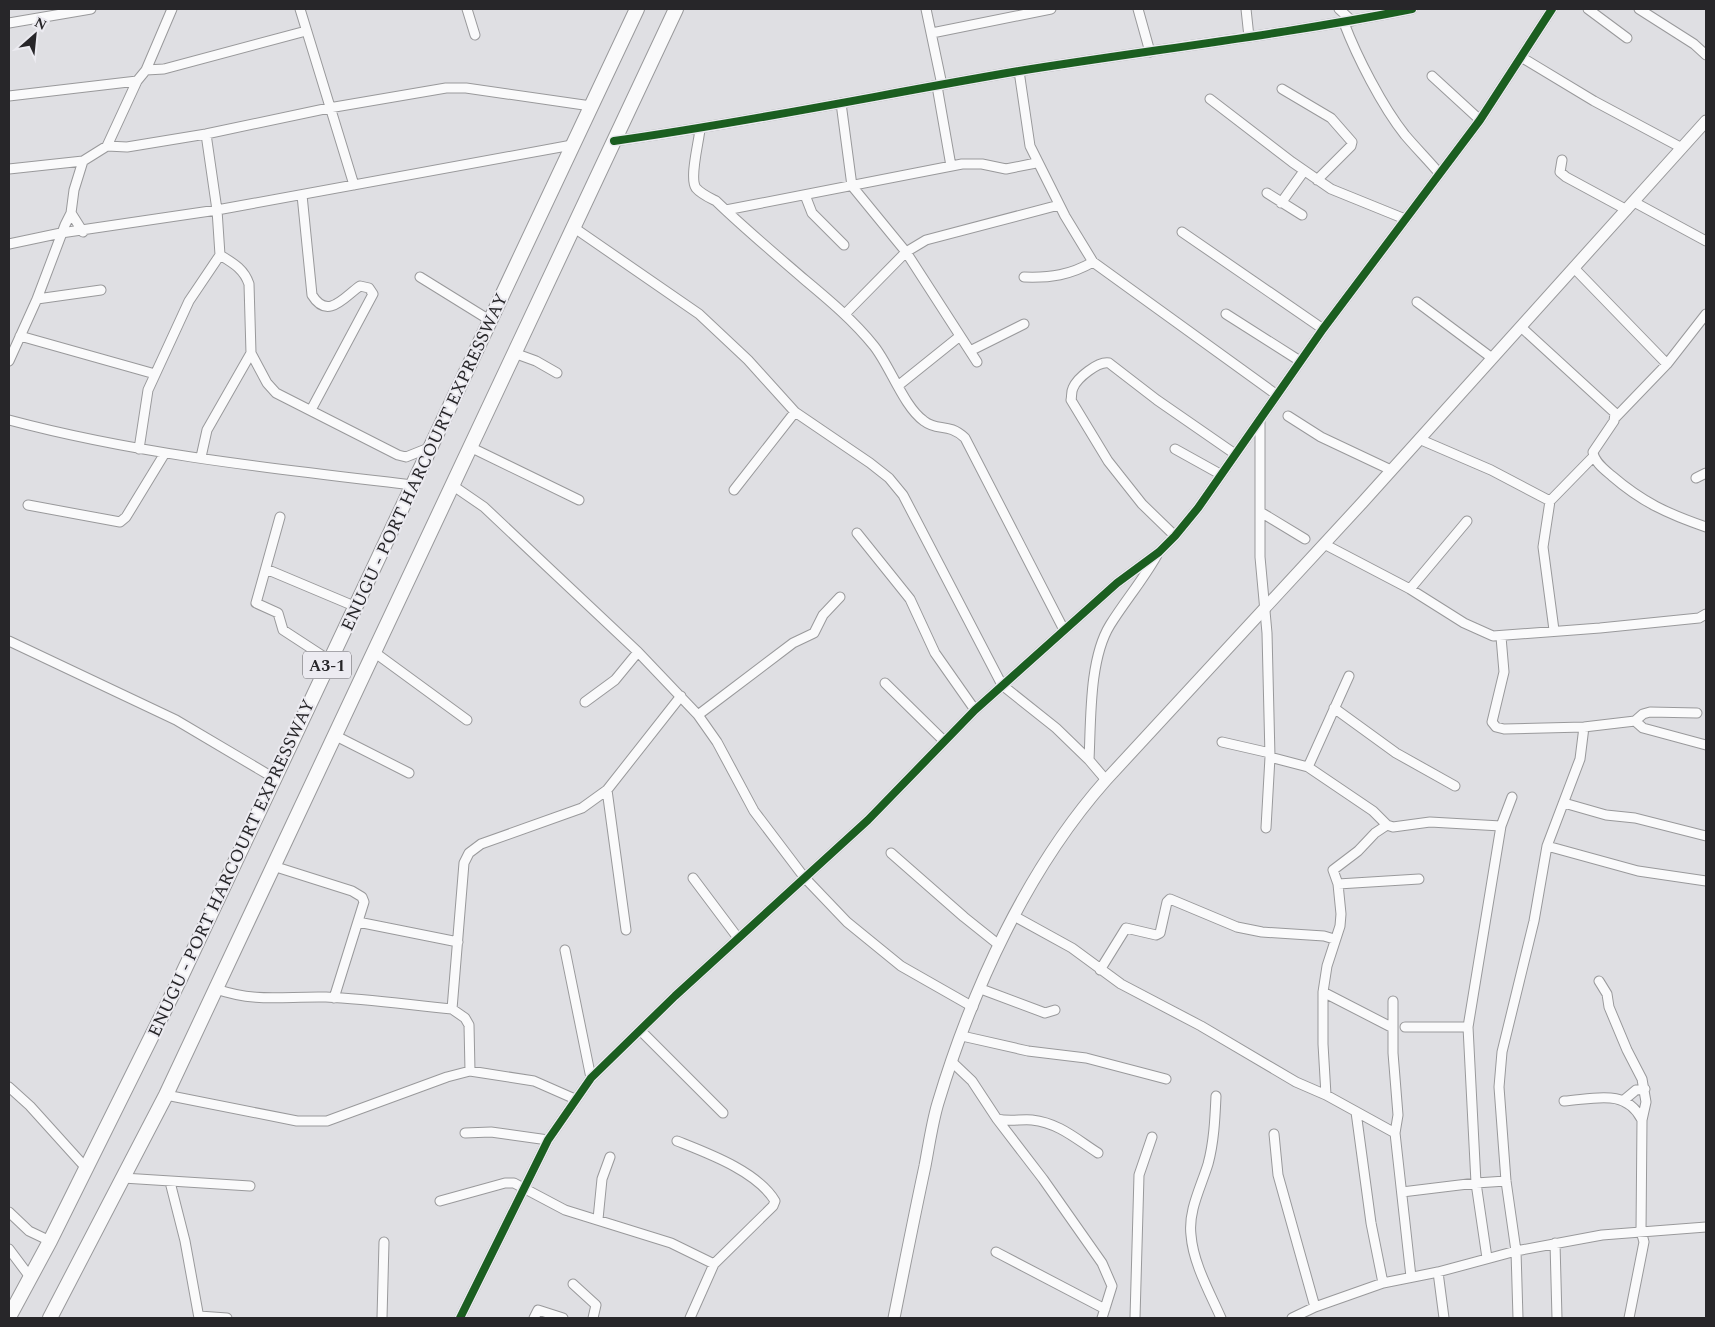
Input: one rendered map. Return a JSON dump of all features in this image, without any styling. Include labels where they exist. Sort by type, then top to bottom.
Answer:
[{"type":"highway","name":"ENUGU - PORT HARCOURT EXPRESSWAY","points":[[9,1314],[50,1241],[181,977],[354,606],[492,321],[572,145],[637,9]]},
{"type":"highway","name":"ENUGU - PORT HARCOURT EXPRESSWAY","points":[[50,1318],[166,1095],[676,9]]},
{"type":"main road","points":[[894,1318],[937,1105],[952,1062],[999,945],[1053,847],[1076,813],[1324,544],[1706,121]]},
{"type":"street","points":[[9,23],[91,9]]},
{"type":"street","points":[[9,169],[83,161],[107,146],[137,81],[146,70],[172,9]]},
{"type":"street","points":[[300,9],[354,185]]},
{"type":"street","points":[[467,9],[475,35]]},
{"type":"street","points":[[926,9],[932,33],[951,166]]},
{"type":"street","points":[[932,33],[1007,13],[1052,9]]},
{"type":"street","points":[[1138,9],[1150,52]]},
{"type":"street","points":[[1246,9],[1249,37]]},
{"type":"street","points":[[1339,9],[1348,22],[1352,44],[1387,107],[1404,134],[1439,173]]},
{"type":"street","points":[[614,141],[700,129],[1019,71],[1348,22],[1412,9]]},
{"type":"street","points":[[460,1318],[548,1140],[591,1078],[738,938],[868,820],[975,710],[1117,583],[1159,552],[1175,536],[1198,508],[1300,361],[1480,120],[1552,9]]},
{"type":"street","points":[[1588,9],[1627,38]]},
{"type":"street","points":[[1639,9],[1694,44],[1706,55]]},
{"type":"street","points":[[146,70],[164,69],[306,31]]},
{"type":"street","points":[[1521,56],[1594,101],[1682,148]]},
{"type":"street","points":[[1019,71],[1030,146],[1036,163],[1093,262],[1277,395]]},
{"type":"street","points":[[1432,76],[1480,120]]},
{"type":"street","points":[[9,96],[137,81]]},
{"type":"street","points":[[107,146],[126,147],[206,134],[329,108],[446,88],[466,88],[591,106]]},
{"type":"street","points":[[1282,89],[1331,118],[1352,142],[1351,146],[1317,180]]},
{"type":"street","points":[[1210,99],[1304,171],[1331,189],[1405,219]]},
{"type":"street","points":[[841,104],[852,186],[906,252],[977,362]]},
{"type":"street","points":[[700,129],[694,183],[697,190],[716,201],[845,314],[874,346],[899,385],[906,402],[924,421],[934,426],[956,429],[965,438],[1064,630]]},
{"type":"street","points":[[139,449],[148,390],[188,301],[220,255],[217,210],[206,134]]},
{"type":"street","points":[[9,244],[217,210],[572,145]]},
{"type":"street","points":[[1562,160],[1560,172],[1566,177],[1706,241]]},
{"type":"street","points":[[9,362],[72,213],[74,190],[83,161]]},
{"type":"street","points":[[726,210],[951,166],[973,163],[1006,169],[1036,163]]},
{"type":"street","points":[[1281,202],[1304,171]]},
{"type":"street","points":[[1267,193],[1302,215]]},
{"type":"street","points":[[302,195],[312,295],[316,302],[325,306],[336,305],[360,286],[369,288],[373,294],[311,410]]},
{"type":"street","points":[[805,195],[812,213],[844,246]]},
{"type":"street","points":[[845,314],[906,252],[939,236],[1059,205]]},
{"type":"street","points":[[72,213],[83,232]]},
{"type":"street","points":[[573,227],[698,314],[748,360],[795,412],[889,478],[903,495],[1002,685],[1056,728],[1090,760],[1106,780]]},
{"type":"street","points":[[1182,232],[1323,330]]},
{"type":"street","points":[[220,255],[238,266],[246,274],[251,353],[267,383],[276,393],[398,455],[406,457],[432,446]]},
{"type":"street","points":[[1024,277],[1061,276],[1076,272],[1093,262]]},
{"type":"street","points":[[1574,268],[1667,364]]},
{"type":"street","points":[[420,277],[492,321]]},
{"type":"street","points":[[37,299],[101,290]]},
{"type":"street","points":[[1417,302],[1492,358]]},
{"type":"street","points":[[1226,314],[1300,361]]},
{"type":"street","points":[[1554,630],[1543,547],[1550,501],[1594,457],[1595,448],[1616,417],[1667,364],[1706,314]]},
{"type":"street","points":[[970,351],[1024,324]]},
{"type":"street","points":[[1521,327],[1613,410],[1616,417]]},
{"type":"street","points":[[20,336],[155,374]]},
{"type":"street","points":[[899,385],[960,336]]},
{"type":"street","points":[[201,457],[208,430],[251,353]]},
{"type":"street","points":[[514,353],[536,361],[558,373]]},
{"type":"street","points":[[1175,536],[1142,504],[1108,461],[1071,400],[1072,389],[1077,382],[1100,363],[1109,363],[1157,400],[1235,454]]},
{"type":"street","points":[[734,490],[795,412]]},
{"type":"street","points":[[1288,416],[1321,437],[1391,470]]},
{"type":"street","points":[[9,420],[53,432],[139,449],[413,485]]},
{"type":"street","points":[[1260,420],[1262,513],[1260,557],[1265,608],[1270,755],[1266,828]]},
{"type":"street","points":[[1419,439],[1491,470],[1550,501]]},
{"type":"street","points":[[470,447],[580,500]]},
{"type":"street","points":[[1175,450],[1220,474]]},
{"type":"street","points":[[28,505],[120,522],[126,517],[164,453]]},
{"type":"street","points":[[1594,457],[1602,468],[1635,495],[1655,507],[1706,527]]},
{"type":"street","points":[[1696,478],[1706,473]]},
{"type":"street","points":[[452,485],[484,507],[638,652],[681,696],[698,715],[717,742],[754,811],[804,877],[847,922],[901,966],[973,1007]]},
{"type":"street","points":[[1262,513],[1305,540]]},
{"type":"street","points":[[280,517],[256,603],[278,613],[283,630],[329,660]]},
{"type":"street","points":[[1410,589],[1467,521]]},
{"type":"street","points":[[857,533],[910,599],[932,649],[975,710]]},
{"type":"street","points":[[1324,544],[1410,589],[1464,623],[1493,636],[1501,637],[1554,630],[1644,624],[1699,618],[1706,614]]},
{"type":"street","points":[[1090,760],[1091,710],[1102,642],[1110,625],[1143,580],[1159,552]]},
{"type":"street","points":[[266,569],[354,606]]},
{"type":"street","points":[[698,715],[793,643],[814,633],[823,615],[840,596]]},
{"type":"street","points":[[1501,637],[1504,672],[1493,715],[1492,722],[1496,727],[1504,729],[1584,727],[1635,721],[1643,714],[1650,712],[1697,713]]},
{"type":"street","points":[[9,641],[176,720],[274,778]]},
{"type":"street","points":[[374,652],[467,720]]},
{"type":"street","points":[[585,702],[616,680],[638,652]]},
{"type":"street","points":[[1308,767],[1348,676]]},
{"type":"street","points":[[885,683],[944,740]]},
{"type":"street","points":[[452,1009],[464,863],[469,854],[481,844],[582,808],[606,790],[681,696]]},
{"type":"street","points":[[1334,708],[1396,753],[1455,786]]},
{"type":"street","points":[[1635,721],[1643,728],[1706,744]]},
{"type":"street","points":[[1518,1318],[1516,1251],[1506,1181],[1500,1087],[1502,1052],[1534,921],[1547,846],[1580,759],[1584,727]]},
{"type":"street","points":[[334,735],[409,773]]},
{"type":"street","points":[[1222,742],[1308,767],[1373,811],[1387,825],[1403,827],[1430,822],[1501,826]]},
{"type":"street","points":[[606,790],[626,930]]},
{"type":"street","points":[[1487,1258],[1476,1183],[1468,1028],[1501,826],[1512,797]]},
{"type":"street","points":[[1564,804],[1606,815],[1635,818],[1706,836]]},
{"type":"street","points":[[1326,1095],[1323,1044],[1323,992],[1340,920],[1338,884],[1333,872],[1336,866],[1358,851],[1375,833],[1387,825]]},
{"type":"street","points":[[1547,846],[1638,871],[1706,881]]},
{"type":"street","points":[[891,853],[999,945]]},
{"type":"street","points":[[273,866],[357,893],[364,902],[334,998]]},
{"type":"street","points":[[693,878],[738,938]]},
{"type":"street","points":[[1338,884],[1419,879]]},
{"type":"street","points":[[1100,970],[1126,928],[1156,935],[1160,933],[1167,902],[1170,899],[1237,927],[1262,932],[1324,936],[1334,939]]},
{"type":"street","points":[[1014,916],[1072,948],[1121,984],[1201,1026],[1296,1082],[1326,1095],[1395,1134]]},
{"type":"street","points":[[358,922],[458,942]]},
{"type":"street","points":[[565,950],[591,1078]]},
{"type":"street","points":[[1599,981],[1606,991],[1609,1007],[1645,1089],[1646,1102],[1642,1120],[1641,1231],[1644,1237],[1629,1318]]},
{"type":"street","points":[[216,989],[239,997],[256,999],[334,998],[452,1009],[465,1018],[469,1025],[470,1071]]},
{"type":"street","points":[[981,989],[1045,1013],[1055,1010]]},
{"type":"street","points":[[1323,992],[1393,1028]]},
{"type":"street","points":[[1393,1000],[1398,1115],[1395,1134],[1411,1277]]},
{"type":"street","points":[[1405,1027],[1468,1028]]},
{"type":"street","points":[[640,1030],[723,1112]]},
{"type":"street","points":[[962,1036],[1028,1051],[1086,1058],[1166,1079]]},
{"type":"street","points":[[952,1062],[972,1081],[997,1119],[1048,1185],[1106,1271],[1112,1286],[1103,1314],[996,1252]]},
{"type":"street","points":[[166,1095],[297,1121],[327,1121],[447,1077],[470,1071],[534,1081],[575,1099]]},
{"type":"street","points":[[9,1087],[30,1106],[86,1168]]},
{"type":"street","points":[[1624,1100],[1636,1090],[1645,1089]]},
{"type":"street","points":[[1216,1096],[1208,1164],[1192,1217],[1190,1236],[1201,1270],[1221,1318]]},
{"type":"street","points":[[1564,1101],[1611,1098],[1624,1100],[1636,1108],[1642,1120]]},
{"type":"street","points":[[1356,1112],[1371,1223],[1383,1283]]},
{"type":"street","points":[[997,1119],[1012,1122],[1030,1120],[1062,1128],[1098,1153]]},
{"type":"street","points":[[1009,1135],[1012,1122]]},
{"type":"street","points":[[465,1134],[490,1132],[548,1140]]},
{"type":"street","points":[[1274,1134],[1278,1175],[1315,1307]]},
{"type":"street","points":[[1135,1318],[1139,1175],[1152,1137]]},
{"type":"street","points":[[676,1141],[731,1164],[754,1180],[774,1200],[773,1206],[714,1264],[690,1318]]},
{"type":"street","points":[[598,1219],[602,1178],[610,1157]]},
{"type":"street","points":[[122,1178],[250,1186]]},
{"type":"street","points":[[1402,1192],[1506,1181]]},
{"type":"street","points":[[170,1182],[185,1241],[199,1317],[227,1318]]},
{"type":"street","points":[[440,1201],[505,1183],[514,1184],[565,1210],[660,1238],[714,1264]]},
{"type":"street","points":[[9,1212],[29,1231],[50,1241]]},
{"type":"street","points":[[1292,1318],[1315,1307],[1383,1283],[1438,1272],[1516,1251],[1555,1243],[1641,1231],[1706,1227]]},
{"type":"street","points":[[382,1318],[384,1242]]},
{"type":"street","points":[[1555,1243],[1557,1318]]},
{"type":"street","points":[[9,1250],[30,1277]]},
{"type":"street","points":[[1438,1272],[1444,1318]]},
{"type":"street","points":[[574,1284],[596,1305],[593,1318]]},
{"type":"street","points":[[534,1318],[538,1310],[563,1318]]},
{"type":"cycle path","points":[[614,141],[766,117],[1019,71],[1265,35],[1412,9]]},
{"type":"cycle path","points":[[460,1318],[548,1140],[591,1078],[675,996],[868,820],[975,710],[1117,583],[1159,552],[1175,536],[1198,508],[1323,329],[1480,120],[1552,9]]}]
